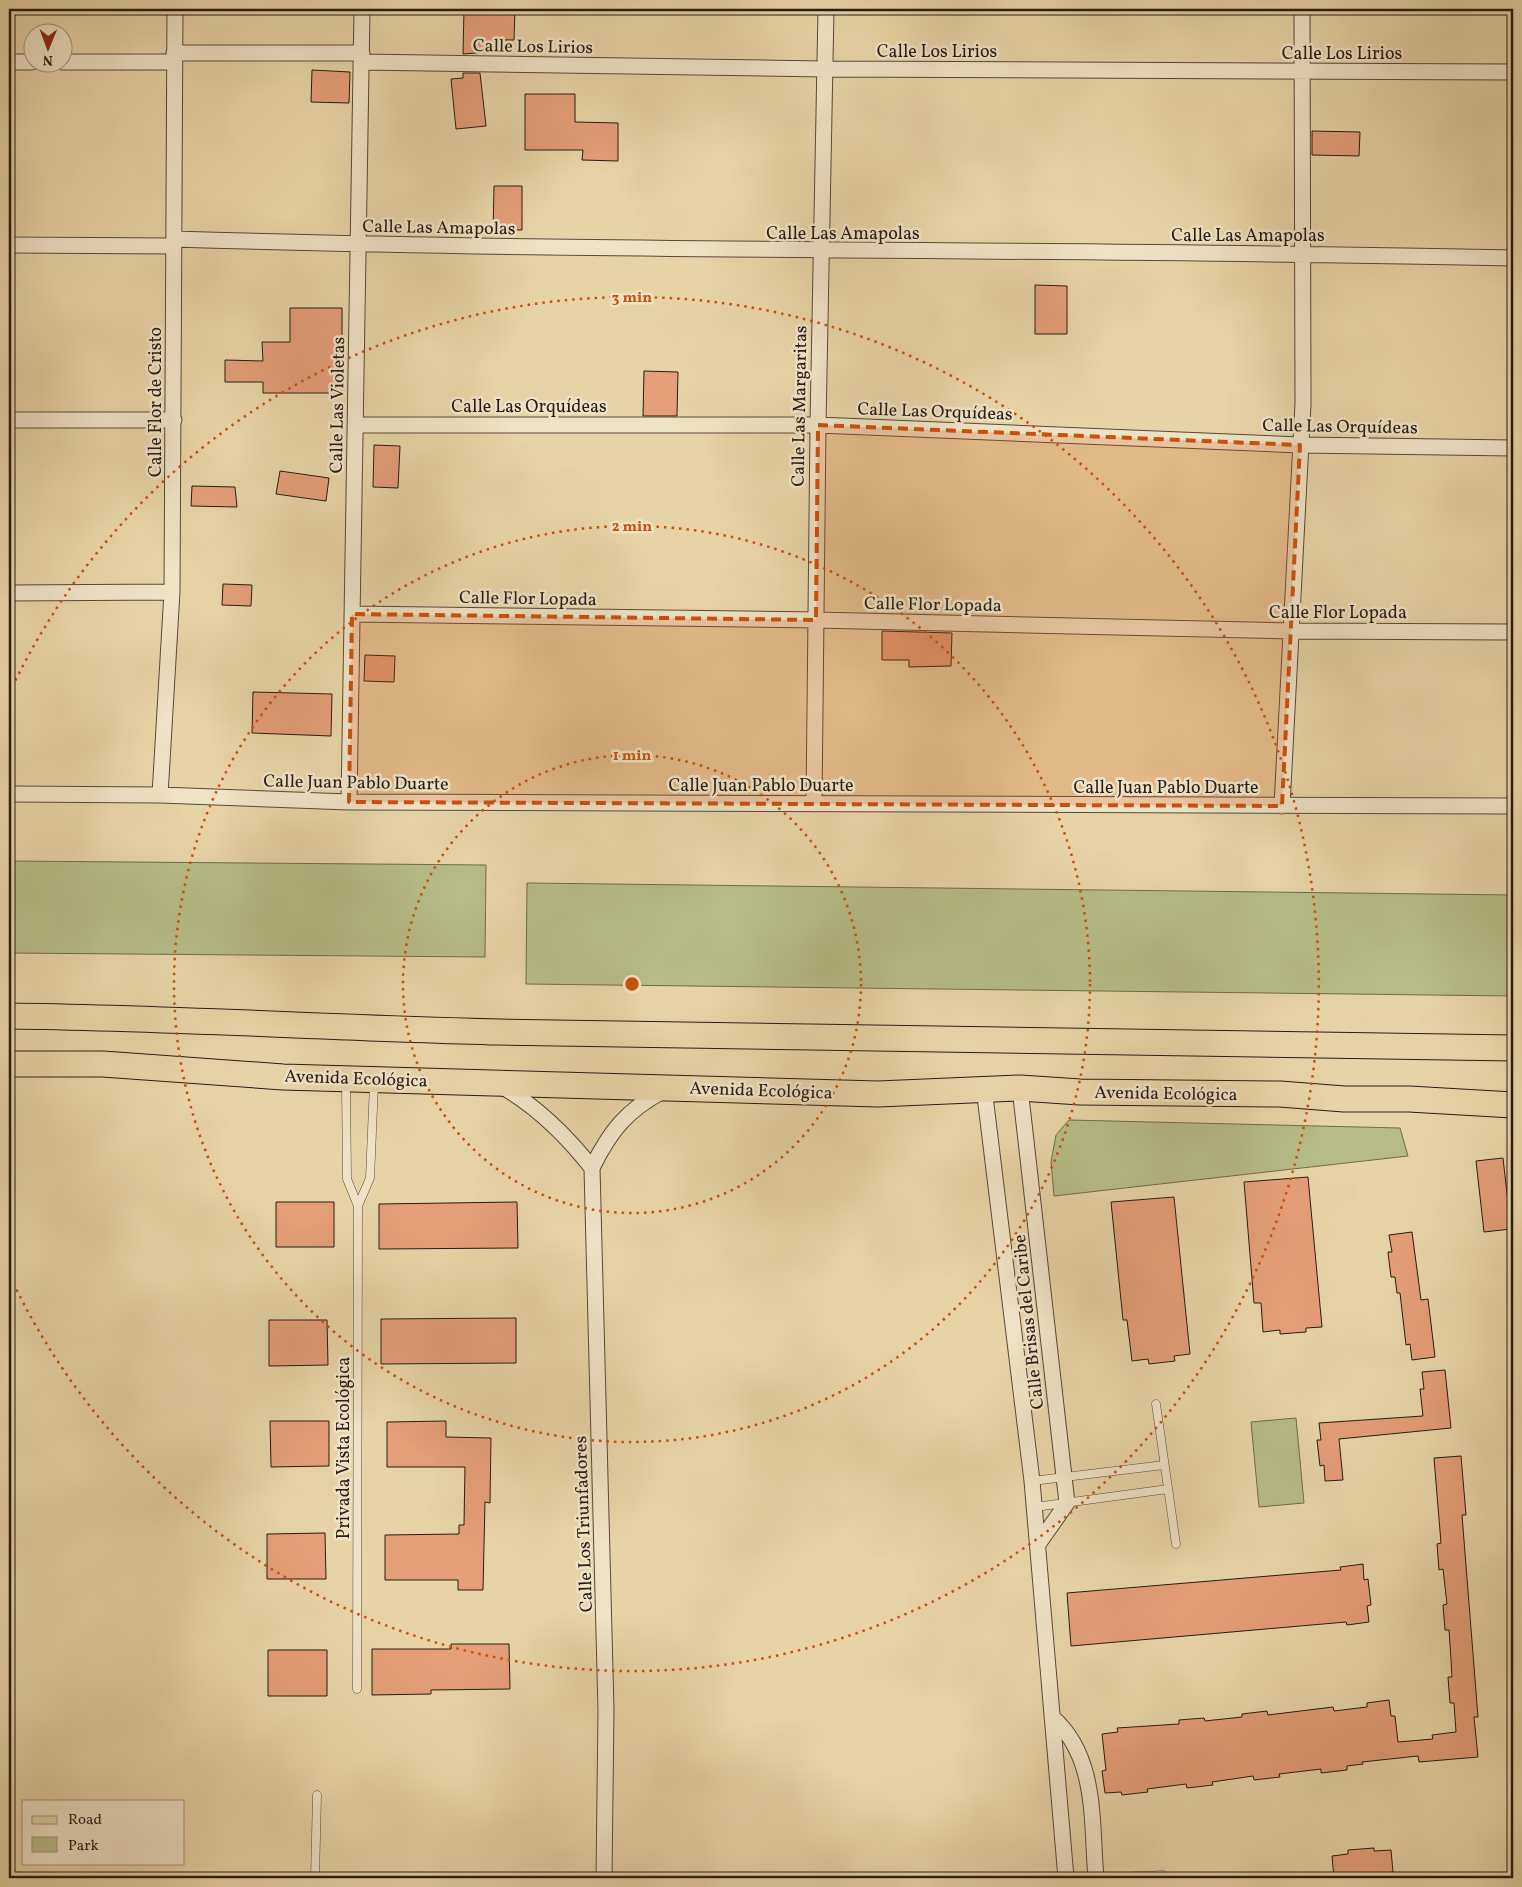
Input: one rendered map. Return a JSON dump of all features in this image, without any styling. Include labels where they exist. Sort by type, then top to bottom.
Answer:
[{"type":"main road","points":[[9,1016],[105,1017],[294,1026],[511,1032],[1513,1048]]},
{"type":"main road","name":"Avenida Ecológica","points":[[9,1064],[103,1064],[283,1076],[671,1086],[878,1094],[984,1088],[1020,1088],[1080,1092],[1280,1094],[1344,1099],[1409,1099],[1513,1105]]},
{"type":"street","name":"Calle Flor de Cristo","points":[[160,795],[172,592],[175,9]]},
{"type":"street","name":"Calle Las Violetas","points":[[349,802],[362,9]]},
{"type":"street","name":"Calle Las Margaritas","points":[[814,804],[820,252],[826,9]]},
{"type":"street","points":[[1282,806],[1303,404],[1302,9]]},
{"type":"street","name":"Calle Los Lirios","points":[[174,58],[361,58],[824,69],[1513,72]]},
{"type":"street","points":[[72,62],[174,58]]},
{"type":"street","points":[[9,62],[22,62]]},
{"type":"street","name":"Calle Las Amapolas","points":[[9,245],[174,242],[820,252],[1302,254],[1513,258]]},
{"type":"street","points":[[9,420],[174,420]]},
{"type":"street","name":"Calle Las Orquídeas","points":[[355,425],[818,425],[1300,445],[1513,448]]},
{"type":"street","points":[[9,593],[172,592]]},
{"type":"street","name":"Calle Flor Lopada","points":[[352,614],[816,620],[1291,631],[1513,632]]},
{"type":"street","name":"Calle Juan Pablo Duarte","points":[[9,794],[160,795],[349,802],[1513,806]]},
{"type":"street","points":[[494,1082],[522,1098],[548,1118],[571,1141],[592,1168]]},
{"type":"street","name":"Calle Los Triunfadores","points":[[604,1878],[606,1700],[592,1168],[605,1141],[623,1119],[645,1101],[671,1086]]},
{"type":"street","name":"Calle Brisas del Caribe","points":[[984,1088],[1035,1507],[1066,1878]]},
{"type":"street","name":"Calle Brisas del Caribe","points":[[1020,1088],[1067,1503]]},
{"type":"street","points":[[1038,1543],[1067,1503]]},
{"type":"street","points":[[1052,1717],[1065,1728],[1078,1750],[1088,1780],[1095,1878]]},
{"type":"lane","name":"Privada Vista Ecológica","points":[[346,1078],[347,1179],[358,1206],[357,1689]]},
{"type":"lane","name":"Privada Vista Ecológica","points":[[358,1206],[370,1178],[374,1079]]},
{"type":"lane","points":[[1156,1404],[1176,1544]]},
{"type":"lane","points":[[1032,1481],[1164,1465]]},
{"type":"lane","points":[[1035,1507],[1168,1489]]},
{"type":"lane","points":[[316,1878],[317,1795]]},
{"type":"lane","points":[[1095,1878],[1163,1875]]},
{"type":"highlighted area","points":[[818,425],[1300,445],[1282,806],[349,802],[352,614],[816,620]]},
{"type":"green space","points":[[9,861],[486,865],[485,957],[9,953]]},
{"type":"green space","points":[[527,883],[1513,895],[1513,996],[526,984]]},
{"type":"green space","points":[[1069,1120],[1400,1128],[1408,1156],[1054,1196],[1051,1162],[1056,1135]]},
{"type":"green space","points":[[1296,1418],[1304,1503],[1259,1507],[1251,1422]]},
{"type":"building","points":[[464,9],[515,9],[514,40],[503,40],[503,45],[489,45],[489,52],[463,54]]},
{"type":"building","points":[[312,70],[350,72],[349,103],[311,102]]},
{"type":"building","points":[[463,73],[480,73],[486,126],[456,129],[451,79],[463,78]]},
{"type":"building","points":[[525,94],[575,94],[575,122],[618,123],[618,161],[582,160],[583,150],[525,150]]},
{"type":"building","points":[[1312,131],[1360,132],[1359,156],[1312,155]]},
{"type":"building","points":[[494,186],[522,186],[522,230],[512,230],[513,235],[493,235]]},
{"type":"building","points":[[1035,285],[1067,286],[1067,334],[1035,334]]},
{"type":"building","points":[[290,308],[342,308],[342,393],[263,393],[263,382],[225,382],[225,360],[263,361],[262,342],[290,342]]},
{"type":"building","points":[[644,371],[678,372],[677,416],[643,416]]},
{"type":"building","points":[[374,445],[400,446],[398,488],[373,487]]},
{"type":"building","points":[[280,471],[329,478],[326,501],[276,494]]},
{"type":"building","points":[[192,486],[235,487],[237,507],[191,506]]},
{"type":"building","points":[[223,584],[252,585],[251,606],[222,605]]},
{"type":"building","points":[[882,631],[952,633],[951,666],[909,667],[909,660],[882,660]]},
{"type":"building","points":[[365,655],[395,656],[394,682],[364,681]]},
{"type":"building","points":[[253,692],[332,694],[331,736],[252,733]]},
{"type":"building","points":[[1503,1158],[1511,1229],[1484,1232],[1476,1161]]},
{"type":"building","points":[[1308,1177],[1322,1327],[1306,1328],[1306,1332],[1280,1334],[1280,1330],[1263,1332],[1261,1303],[1254,1303],[1244,1182]]},
{"type":"building","points":[[1174,1197],[1190,1354],[1174,1356],[1175,1361],[1149,1364],[1148,1359],[1132,1361],[1127,1320],[1123,1320],[1111,1202]]},
{"type":"building","points":[[276,1202],[334,1202],[334,1247],[276,1247]]},
{"type":"building","points":[[517,1202],[518,1248],[379,1249],[379,1204]]},
{"type":"building","points":[[1412,1232],[1421,1300],[1428,1299],[1435,1357],[1412,1360],[1410,1344],[1406,1345],[1400,1293],[1397,1293],[1395,1277],[1391,1277],[1388,1252],[1392,1252],[1389,1235]]},
{"type":"building","points":[[516,1318],[516,1363],[381,1364],[381,1319]]},
{"type":"building","points":[[269,1320],[327,1320],[328,1365],[269,1366]]},
{"type":"building","points":[[1445,1370],[1451,1428],[1339,1439],[1343,1480],[1325,1481],[1324,1465],[1320,1466],[1317,1440],[1321,1440],[1319,1423],[1423,1416],[1420,1389],[1424,1389],[1422,1372]]},
{"type":"building","points":[[270,1421],[329,1421],[329,1466],[271,1467]]},
{"type":"building","points":[[446,1421],[446,1437],[491,1438],[490,1503],[485,1502],[483,1590],[458,1590],[458,1580],[385,1580],[385,1535],[459,1534],[459,1525],[464,1525],[465,1467],[387,1467],[387,1422]]},
{"type":"building","points":[[1461,1456],[1466,1515],[1462,1515],[1478,1717],[1474,1717],[1478,1757],[1419,1762],[1418,1756],[1362,1762],[1363,1764],[1347,1766],[1347,1770],[1321,1773],[1321,1769],[1279,1774],[1280,1777],[1254,1780],[1253,1776],[1212,1782],[1213,1785],[1187,1788],[1186,1784],[1147,1789],[1148,1792],[1122,1795],[1121,1792],[1105,1793],[1102,1771],[1106,1770],[1102,1734],[1118,1732],[1117,1728],[1179,1724],[1179,1720],[1204,1718],[1205,1721],[1242,1717],[1242,1714],[1267,1711],[1268,1715],[1333,1707],[1334,1711],[1367,1707],[1367,1703],[1389,1700],[1391,1716],[1395,1716],[1398,1742],[1433,1739],[1432,1735],[1456,1732],[1454,1703],[1450,1703],[1448,1677],[1452,1677],[1449,1630],[1445,1630],[1443,1605],[1447,1604],[1443,1569],[1439,1570],[1437,1544],[1441,1543],[1434,1458]]},
{"type":"building","points":[[325,1533],[326,1579],[267,1579],[267,1534]]},
{"type":"building","points":[[1363,1564],[1364,1580],[1368,1579],[1371,1605],[1367,1606],[1369,1622],[1347,1625],[1346,1622],[1071,1646],[1067,1593],[1341,1570],[1340,1567]]},
{"type":"building","points":[[451,1644],[509,1644],[510,1689],[431,1690],[431,1694],[372,1695],[372,1649],[451,1649]]},
{"type":"building","points":[[268,1650],[327,1650],[327,1696],[268,1696]]},
{"type":"building","points":[[1374,1848],[1374,1851],[1391,1850],[1393,1872],[1334,1878],[1332,1856],[1348,1854],[1348,1850]]}]
